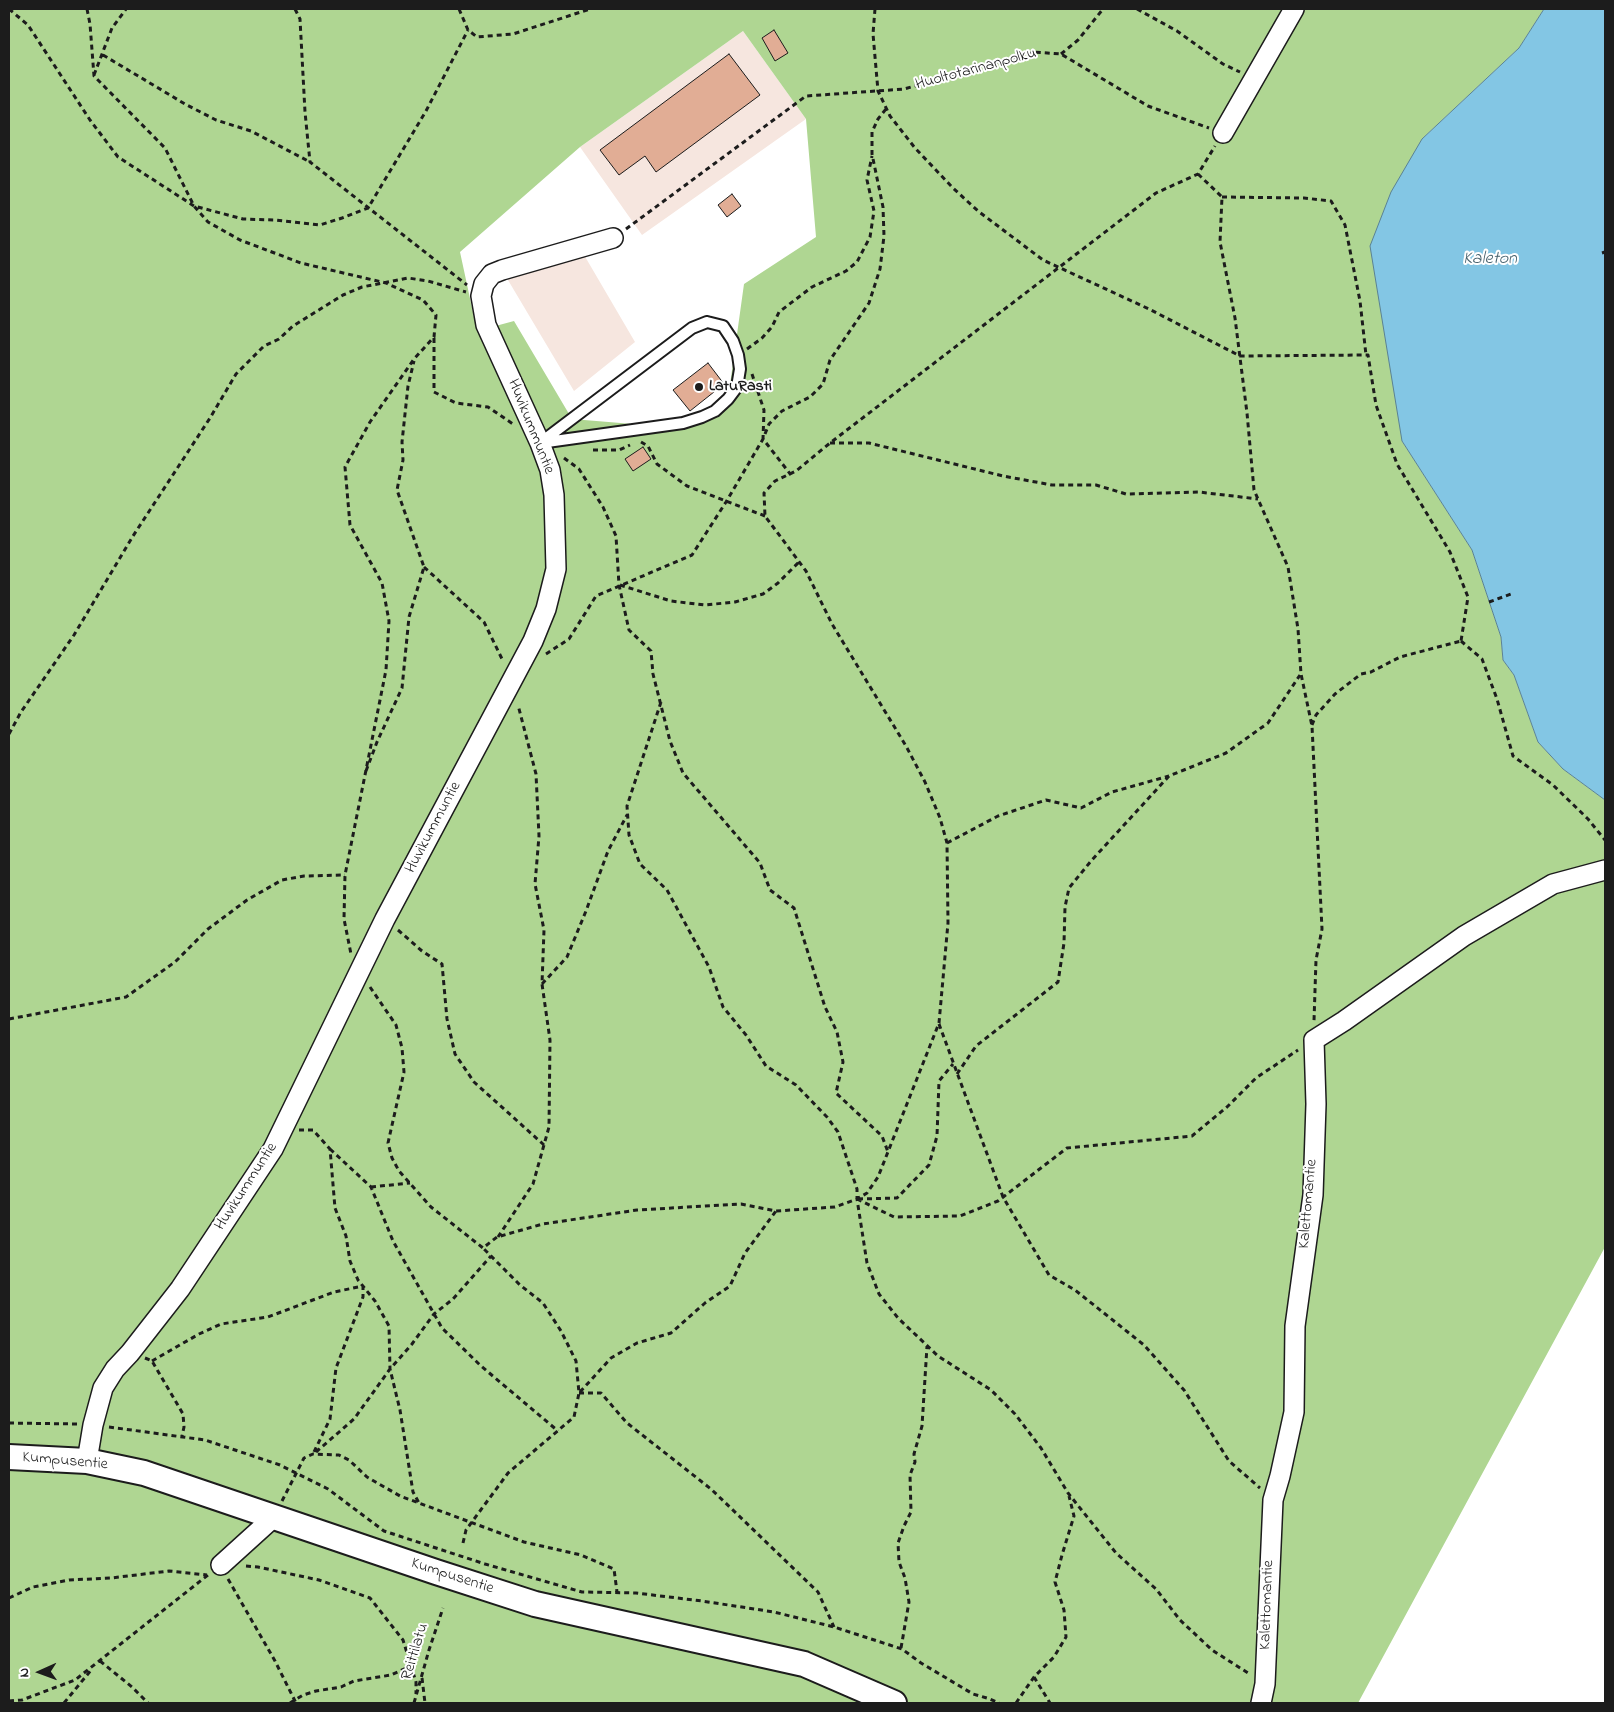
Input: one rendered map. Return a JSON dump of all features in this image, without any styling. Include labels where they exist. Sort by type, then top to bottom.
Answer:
[{"type":"street","points":[[1223,134],[1294,9]]},
{"type":"street","points":[[481,296],[484,284],[492,274],[613,238]]},
{"type":"street","name":"Huvikummuntie","points":[[88,1461],[103,1388],[115,1369],[130,1353],[180,1289],[273,1149],[385,919],[533,640],[546,609],[556,570],[557,532],[550,470],[540,443],[486,325],[481,296]]},
{"type":"street","points":[[1314,1040],[1464,936],[1553,884],[1605,870]]},
{"type":"street","name":"Kalettomantie","points":[[1261,1703],[1265,1684],[1273,1500],[1294,1412],[1295,1326],[1313,1195],[1316,1104],[1314,1040]]},
{"type":"street","name":"Kumpusentie","points":[[9,1457],[88,1461],[144,1473],[535,1604],[804,1664],[894,1703]]},
{"type":"street","points":[[214,1570],[274,1517]]},
{"type":"lane","points":[[707,322],[723,326],[732,341],[738,355],[740,369],[736,387],[722,405],[702,417],[683,423],[540,443],[692,328],[707,322]]},
{"type":"path","points":[[9,9],[28,25],[90,120],[118,157],[194,206],[243,219],[276,220],[320,225],[368,208],[426,111],[468,30]]},
{"type":"path","points":[[87,9],[94,76],[165,148],[194,206],[208,222],[240,240],[301,263],[386,283],[423,300],[436,315],[434,392],[456,403],[488,407],[579,469],[603,507],[616,536],[619,585],[629,630],[651,651],[653,674],[670,741],[682,773],[760,863],[770,890],[794,908],[825,1007],[837,1032],[843,1062],[836,1093],[882,1136],[888,1153]]},
{"type":"path","points":[[94,76],[112,28],[126,9]]},
{"type":"path","points":[[296,9],[300,20],[310,162]]},
{"type":"path","points":[[459,9],[468,30],[478,38],[513,34],[590,9]]},
{"type":"path","points":[[875,9],[873,34],[878,91],[886,109],[903,134],[953,188],[1002,230],[1043,260],[1149,308],[1240,356],[1366,354]]},
{"type":"path","points":[[1061,54],[1078,40],[1103,9]]},
{"type":"path","points":[[1137,9],[1178,31],[1223,64],[1255,78]]},
{"type":"path","name":"Huoltotarinanpolku","points":[[613,238],[806,96],[904,89],[1034,52],[1061,54],[1148,106],[1223,134]]},
{"type":"path","points":[[103,55],[185,104],[216,120],[251,131],[310,162],[481,296]]},
{"type":"path","points":[[732,341],[741,354],[762,338],[772,327],[779,312],[812,287],[846,271],[857,262],[870,237],[874,211],[867,180],[872,154],[872,132],[878,119],[886,109]]},
{"type":"path","points":[[765,516],[764,494],[775,481],[791,475],[1156,193],[1198,174],[1223,134]]},
{"type":"path","points":[[516,671],[569,639],[596,596],[692,555],[726,502],[770,424],[782,411],[810,397],[823,384],[830,360],[868,303],[880,269],[884,236],[883,207],[872,154]]},
{"type":"path","points":[[1198,174],[1222,197],[1304,198],[1331,201],[1345,225],[1360,301],[1366,354],[1368,355],[1376,405],[1397,464],[1450,552],[1468,597],[1462,641]]},
{"type":"path","points":[[857,1199],[894,1217],[960,1216],[998,1201],[1067,1148],[1192,1136],[1256,1078],[1314,1040],[1316,960],[1322,929],[1312,726],[1301,674],[1298,629],[1288,566],[1254,490],[1235,318],[1220,242],[1222,197]]},
{"type":"path","points":[[9,734],[21,712],[74,635],[133,536],[210,418],[236,374],[264,346],[279,339],[293,326],[318,310],[362,287],[408,278],[428,281],[481,296]]},
{"type":"path","points":[[434,337],[414,359],[370,422],[345,467],[350,525],[382,584],[389,622],[386,670],[362,781],[345,874],[344,919],[349,950],[360,972],[396,1025],[402,1048],[404,1072],[388,1143],[392,1158],[399,1172],[431,1206],[482,1248],[520,1285],[542,1303],[561,1331],[576,1361],[579,1392],[574,1417],[508,1473],[466,1530],[463,1543]]},
{"type":"path","points":[[414,359],[408,386],[402,442],[403,460],[397,490],[424,567],[484,622],[496,650],[516,671],[536,774],[539,836],[535,884],[544,930],[542,984],[550,1040],[549,1127],[533,1184],[497,1237],[482,1248]]},
{"type":"path","points":[[750,370],[764,410],[763,439],[791,475]]},
{"type":"path","points":[[497,1237],[543,1224],[637,1210],[741,1204],[776,1212],[835,1208],[857,1199],[867,1192],[878,1177],[939,1023],[948,922],[947,843],[940,818],[925,782],[906,746],[832,624],[806,571],[765,516],[687,486],[657,464],[648,446],[641,442],[618,450],[591,450]]},
{"type":"path","points":[[830,443],[869,443],[1003,476],[1052,485],[1096,485],[1126,494],[1199,492],[1258,499]]},
{"type":"path","points":[[619,585],[671,601],[704,605],[735,602],[763,594],[778,583],[799,562]]},
{"type":"path","points":[[362,781],[377,742],[402,688],[408,617],[424,567]]},
{"type":"path","points":[[1489,602],[1514,593]]},
{"type":"path","points":[[1312,726],[1316,715],[1335,694],[1361,674],[1372,672],[1400,658],[1462,641]]},
{"type":"path","points":[[1462,641],[1482,660],[1497,699],[1513,756],[1553,785],[1588,819],[1605,840]]},
{"type":"path","points":[[947,843],[998,816],[1046,800],[1081,808],[1112,792],[1170,776],[1226,753],[1268,723],[1301,674]]},
{"type":"path","points":[[661,702],[627,806],[629,835],[640,864],[667,890],[709,967],[723,1007],[746,1035],[766,1066],[796,1085],[827,1117],[838,1132],[858,1189],[857,1199],[867,1263],[879,1294],[898,1318],[938,1356],[991,1390],[1015,1414],[1041,1448],[1068,1493],[1116,1553],[1156,1589],[1180,1620],[1212,1650],[1265,1684]]},
{"type":"path","points":[[957,1074],[976,1046],[1058,982],[1064,943],[1064,907],[1069,888],[1170,776]]},
{"type":"path","points":[[542,984],[567,956],[608,851],[628,814]]},
{"type":"path","points":[[9,1019],[126,997],[175,962],[208,929],[246,900],[282,880],[304,876],[345,874]]},
{"type":"path","points":[[385,919],[422,951],[442,964],[448,1019],[455,1054],[474,1082],[544,1145]]},
{"type":"path","points":[[939,1023],[1003,1197],[1049,1275],[1076,1290],[1144,1345],[1184,1390],[1229,1461],[1273,1500]]},
{"type":"path","points":[[857,1199],[897,1198],[929,1165],[937,1136],[939,1081],[953,1064]]},
{"type":"path","points":[[281,1132],[314,1130],[330,1149],[371,1187],[393,1241],[442,1328],[481,1366],[558,1431]]},
{"type":"path","points":[[330,1149],[336,1208],[346,1236],[350,1261],[358,1280],[375,1301],[389,1326],[390,1369],[400,1410],[413,1492],[419,1503]]},
{"type":"path","points":[[371,1187],[410,1184]]},
{"type":"path","points":[[579,1392],[611,1358],[637,1343],[671,1334],[704,1302],[730,1286],[745,1253],[776,1212]]},
{"type":"path","points":[[274,1517],[304,1458],[313,1454],[354,1419],[390,1369],[412,1344],[434,1314],[453,1299],[491,1256]]},
{"type":"path","points":[[182,1436],[184,1426],[182,1414],[152,1361],[199,1334],[221,1324],[268,1317],[334,1292],[363,1286]]},
{"type":"path","points":[[313,1454],[330,1419],[336,1368],[364,1297],[363,1286]]},
{"type":"path","points":[[902,1649],[909,1602],[899,1562],[898,1543],[911,1512],[910,1475],[916,1462],[914,1454],[922,1426],[927,1346]]},
{"type":"path","points":[[579,1392],[601,1393],[627,1422],[711,1489],[818,1592],[834,1627]]},
{"type":"path","points":[[9,1423],[94,1425],[204,1440],[280,1465],[328,1489],[384,1531],[485,1564],[582,1592],[636,1592],[774,1612],[834,1627],[902,1649],[921,1663],[973,1694],[999,1703]]},
{"type":"path","points":[[313,1454],[339,1455],[349,1460],[367,1477],[400,1496],[524,1542],[581,1555],[614,1569],[617,1592]]},
{"type":"path","points":[[1016,1703],[1034,1676],[1054,1657],[1066,1637],[1064,1610],[1055,1582],[1074,1516],[1068,1493]]},
{"type":"path","points":[[9,1598],[33,1587],[69,1580],[111,1578],[169,1571],[258,1567],[319,1580],[370,1598],[403,1640],[416,1682],[416,1694]]},
{"type":"path","points":[[9,1701],[22,1700],[75,1680],[214,1570]]},
{"type":"path","points":[[214,1570],[275,1660],[295,1702]]},
{"type":"path","name":"Reittilatu","points":[[414,1703],[443,1608]]},
{"type":"path","points":[[100,1661],[132,1686],[148,1703]]},
{"type":"path","points":[[64,1703],[95,1664]]},
{"type":"path","points":[[290,1703],[316,1691],[342,1687],[354,1681],[391,1675],[411,1666]]},
{"type":"path","points":[[422,1675],[425,1703]]},
{"type":"path","points":[[1034,1676],[1050,1703]]},
{"type":"shaded area","points":[[743,31],[806,119],[642,235],[580,147]]},
{"type":"shaded area","points":[[580,248],[635,342],[574,391],[502,270]]},
{"type":"green space","points":[[9,9],[1544,9],[1519,48],[1422,139],[1402,441],[1472,550],[1501,637],[1503,660],[1514,675],[1538,742],[1563,769],[1605,800],[1605,1247],[1358,1703],[9,1703]],"holes":[[[743,31],[806,119],[816,237],[744,284],[728,399],[702,417],[657,426],[572,419],[514,321],[477,331],[460,252],[580,147]]]},
{"type":"water","name":"Kaleton","points":[[1544,9],[1605,9],[1605,800],[1563,769],[1538,742],[1514,675],[1503,660],[1501,637],[1472,550],[1402,441],[1370,246],[1391,192],[1422,139],[1519,48]]},
{"type":"building","points":[[774,30],[788,53],[775,61],[762,38]]},
{"type":"building","points":[[729,54],[760,95],[656,172],[645,156],[619,175],[600,150]]},
{"type":"building","points":[[732,194],[741,206],[727,217],[718,205]]},
{"type":"building","name":"LatuRasti","points":[[708,363],[724,384],[690,411],[673,390]]},
{"type":"building","points":[[643,447],[651,459],[633,471],[625,459]]},
{"type":"place","name":"LatuRasti","points":[[699,387]]}]
